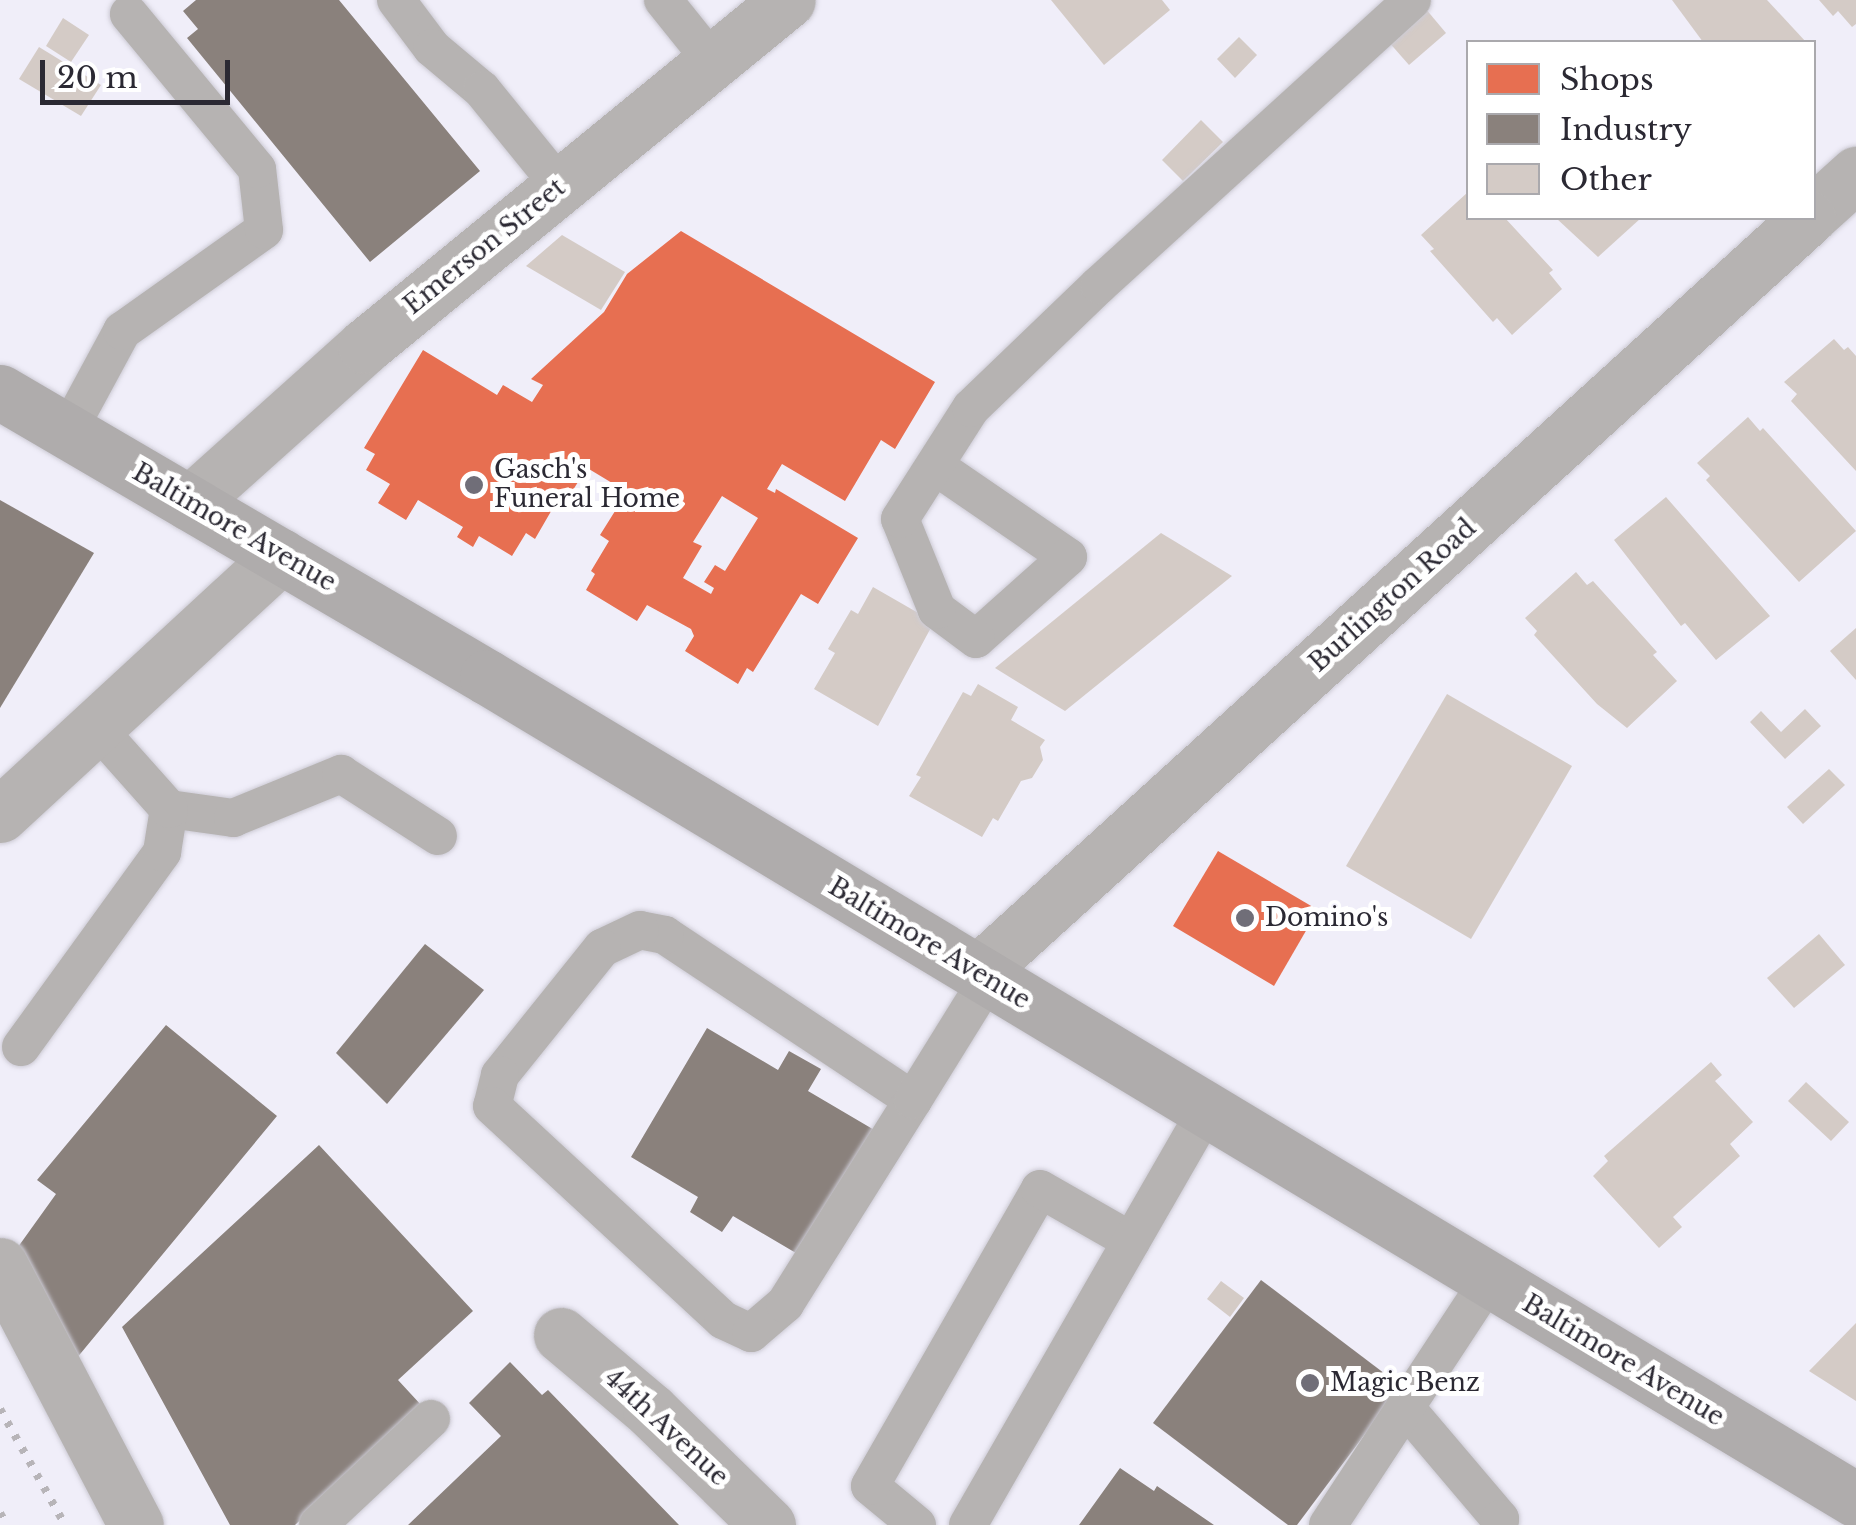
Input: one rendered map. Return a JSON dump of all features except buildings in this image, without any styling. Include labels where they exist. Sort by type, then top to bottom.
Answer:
[{"type":"main road","name":"Baltimore Avenue","points":[[0,392],[282,556],[1856,1500]]},
{"type":"street","name":"Emerson Street","points":[[190,503],[366,346],[788,0]]},
{"type":"street","points":[[1816,210],[1856,174]]},
{"type":"street","name":"Burlington Road","points":[[982,976],[1806,220]]},
{"type":"street","points":[[0,815],[282,556]]},
{"type":"street","points":[[0,1266],[136,1525]]},
{"type":"street","name":"44th Avenue","points":[[560,1334],[650,1410],[768,1525]]},
{"type":"lane","points":[[396,0],[432,48],[482,90],[560,186]]},
{"type":"lane","points":[[663,0],[712,61]]},
{"type":"lane","points":[[935,466],[1068,557],[976,639],[938,610],[900,520],[971,408],[1098,284],[1412,0]]},
{"type":"lane","points":[[68,432],[122,331],[264,230],[256,169],[129,14]]},
{"type":"lane","points":[[96,726],[169,809],[232,818],[341,774],[438,836]]},
{"type":"lane","points":[[21,1047],[162,852],[169,809]]},
{"type":"lane","points":[[913,1100],[665,935],[640,930],[602,948],[500,1076],[492,1106],[723,1320],[751,1333],[785,1304],[913,1100],[982,976]]},
{"type":"lane","points":[[968,1525],[1206,1111]]},
{"type":"lane","points":[[917,1525],[870,1486],[1040,1189],[1131,1241]]},
{"type":"lane","points":[[1328,1525],[1488,1281]]},
{"type":"lane","points":[[1405,1407],[1500,1519],[1499,1525]]},
{"type":"lane","points":[[318,1525],[431,1419]]},
{"type":"railway","points":[[0,1409],[65,1525]]},
{"type":"railway","points":[[0,1513],[7,1525]]},
{"type":"place","name":"Gasch's Funeral Home","points":[[474,485]]},
{"type":"place","name":"Domino's","points":[[1245,918]]},
{"type":"place","name":"Magic Benz","points":[[1310,1383]]}]
